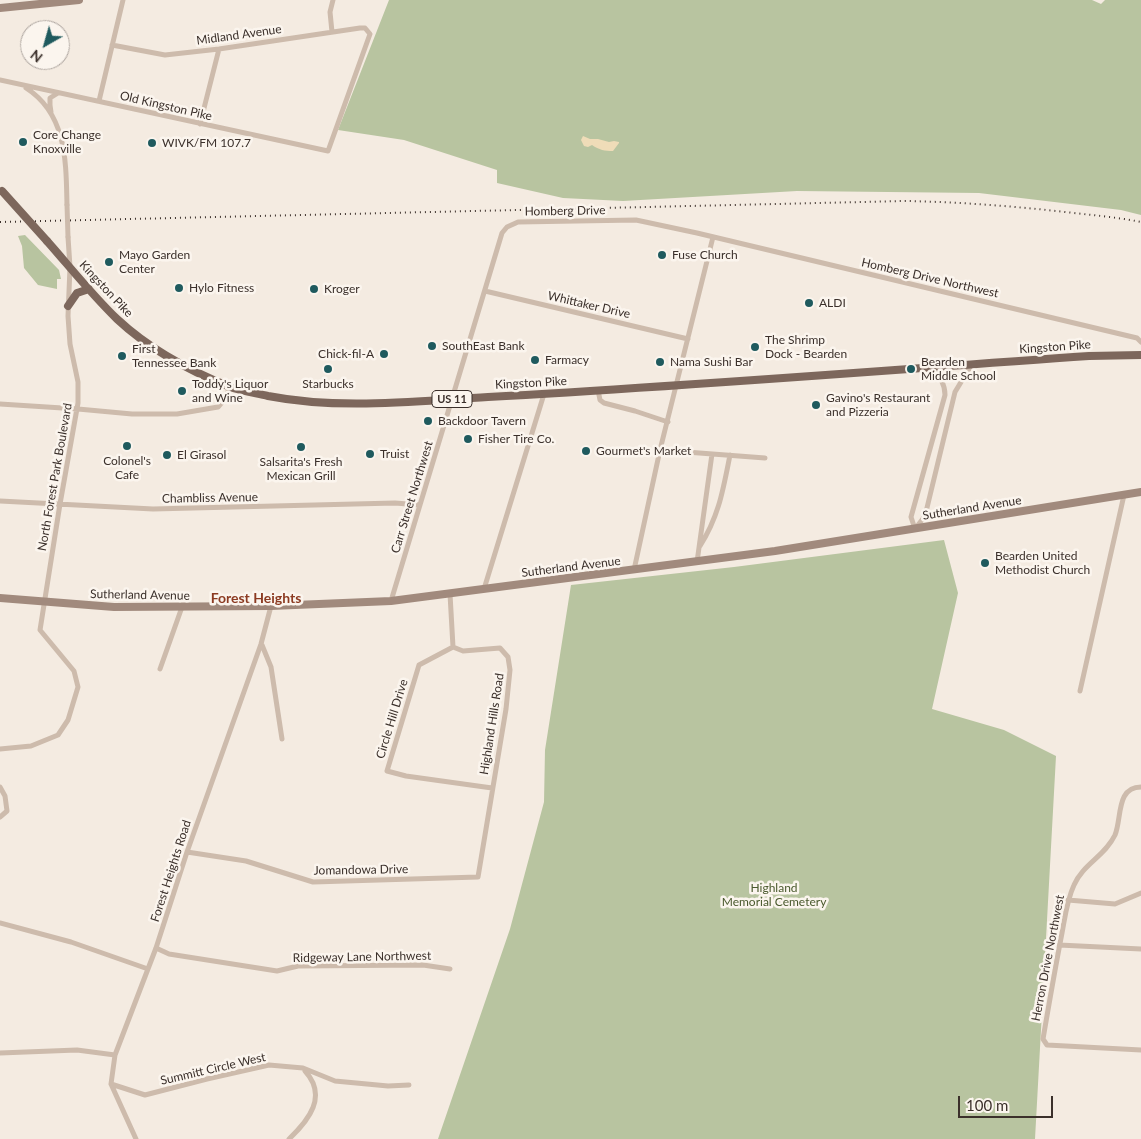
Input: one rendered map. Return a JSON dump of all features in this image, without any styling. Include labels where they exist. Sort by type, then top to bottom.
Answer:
[{"type":"main road","name":"Kingston Pike","points":[[1,190],[118,320],[148,343],[186,366],[230,386],[244,391],[287,400],[338,404],[452,399],[677,386],[1089,356],[1141,355]]},
{"type":"main road","points":[[68,306],[77,293],[89,289]]},
{"type":"street","points":[[0,8],[79,0]]},
{"type":"street","points":[[99,101],[123,0]]},
{"type":"street","points":[[332,32],[330,12],[333,0]]},
{"type":"street","name":"Midland Avenue","points":[[112,45],[165,55],[360,28],[368,30],[370,37],[328,151]]},
{"type":"street","points":[[200,124],[218,49]]},
{"type":"street","name":"Old Kingston Pike","points":[[0,80],[328,151]]},
{"type":"street","name":"North Forest Park Boulevard","points":[[0,749],[30,746],[58,735],[68,720],[78,687],[74,671],[40,630],[60,504],[78,408],[78,382],[70,344],[68,306],[70,267],[64,149],[58,126],[52,115],[36,94],[22,85]]},
{"type":"street","points":[[52,115],[50,98],[58,93]]},
{"type":"street","name":"Homberg Drive","points":[[452,399],[502,234],[507,227],[518,222],[636,220],[713,237]]},
{"type":"street","points":[[634,570],[660,450],[713,237]]},
{"type":"street","name":"Homberg Drive Northwest","points":[[713,237],[1078,323],[1137,338],[1141,342]]},
{"type":"street","name":"Whittaker Drive","points":[[485,291],[688,339]]},
{"type":"street","points":[[932,367],[942,380],[945,387],[945,395],[911,518],[915,528],[925,516],[956,392],[972,364]]},
{"type":"street","points":[[0,404],[159,415],[214,409],[221,404],[230,386]]},
{"type":"street","points":[[598,390],[600,400],[604,403],[668,422]]},
{"type":"street","points":[[484,589],[544,394]]},
{"type":"street","name":"Carr Street Northwest","points":[[391,601],[452,399]]},
{"type":"street","points":[[660,450],[765,458]]},
{"type":"street","points":[[697,562],[712,454]]},
{"type":"street","points":[[699,549],[711,528],[721,503],[730,455]]},
{"type":"street","name":"Sutherland Avenue","points":[[0,598],[114,607],[271,606],[391,601],[697,562],[1141,492]]},
{"type":"street","points":[[1080,691],[1124,495]]},
{"type":"street","name":"Chambliss Avenue","points":[[0,501],[153,509],[395,503],[420,505]]},
{"type":"street","points":[[450,594],[453,648]]},
{"type":"street","name":"Forest Heights Road","points":[[111,1084],[115,1055],[156,948],[187,852],[262,644],[271,606]]},
{"type":"street","points":[[160,669],[182,607]]},
{"type":"street","points":[[262,644],[271,667],[282,739]]},
{"type":"street","name":"Highland Hills Road","points":[[453,648],[463,651],[500,648],[508,657],[510,670],[506,709],[478,877]]},
{"type":"street","name":"Circle Hill Drive","points":[[453,648],[419,664],[387,771],[406,776],[492,788]]},
{"type":"street","points":[[0,787],[5,796],[7,811],[0,818]]},
{"type":"street","name":"Herron Drive Northwest","points":[[1141,787],[1130,789],[1126,792],[1123,798],[1119,824],[1112,841],[1105,851],[1079,875],[1068,900],[1043,1040],[1047,1045],[1141,1050]]},
{"type":"street","name":"Jomandowa Drive","points":[[187,852],[246,861],[313,882],[478,877]]},
{"type":"street","points":[[1068,900],[1115,904],[1141,893]]},
{"type":"street","points":[[0,923],[71,942],[148,970]]},
{"type":"street","points":[[1059,945],[1141,949]]},
{"type":"street","name":"Ridgeway Lane Northwest","points":[[156,948],[169,954],[277,971],[298,966],[423,965],[450,969]]},
{"type":"street","points":[[0,1053],[76,1050],[115,1055]]},
{"type":"street","name":"Summitt Circle West","points":[[111,1084],[145,1095],[269,1065],[303,1068],[335,1081],[388,1086],[409,1085]]},
{"type":"street","points":[[288,1139],[302,1126],[313,1109],[315,1088],[309,1075],[303,1068]]},
{"type":"street","points":[[111,1084],[136,1139]]},
{"type":"green space","points":[[389,0],[1092,0],[1101,4],[1105,0],[1141,0],[1141,215],[1121,210],[979,193],[797,191],[623,201],[563,198],[497,183],[497,170],[404,140],[338,130]]},
{"type":"green space","points":[[25,235],[59,270],[61,279],[57,279],[57,289],[38,285],[24,268],[22,246],[18,236]]},
{"type":"green space","name":"Highland Memorial Cemetery","points":[[944,540],[958,593],[932,709],[1004,730],[1056,756],[1035,1139],[438,1139],[510,929],[544,802],[545,750],[571,585],[734,567]]},
{"type":"sand","points":[[583,136],[590,139],[619,143],[613,151],[597,148],[592,145],[588,147],[584,146],[581,140]]},
{"type":"railway","points":[[0,222],[905,201],[1025,208],[1141,222]]},
{"type":"place","name":"Core Change Knoxville","points":[[23,142]]},
{"type":"place","name":"WIVK/FM 107.7","points":[[152,143]]},
{"type":"place","name":"Fuse Church","points":[[662,255]]},
{"type":"place","name":"Mayo Garden Center","points":[[109,262]]},
{"type":"place","name":"Hylo Fitness","points":[[179,288]]},
{"type":"place","name":"Kroger","points":[[314,289]]},
{"type":"place","name":"ALDI","points":[[809,303]]},
{"type":"place","name":"SouthEast Bank","points":[[432,346]]},
{"type":"place","name":"The Shrimp Dock - Bearden","points":[[755,347]]},
{"type":"place","name":"Chick-fil-A","points":[[384,354]]},
{"type":"place","name":"First Tennessee Bank","points":[[122,356]]},
{"type":"place","name":"Farmacy","points":[[535,360]]},
{"type":"place","name":"Nama Sushi Bar","points":[[660,362]]},
{"type":"place","name":"Starbucks","points":[[328,369]]},
{"type":"place","name":"Bearden Middle School","points":[[911,369]]},
{"type":"place","name":"Toddy's Liquor and Wine","points":[[182,391]]},
{"type":"place","name":"Gavino's Restaurant and Pizzeria","points":[[816,405]]},
{"type":"place","name":"Backdoor Tavern","points":[[428,421]]},
{"type":"place","name":"Fisher Tire Co.","points":[[468,439]]},
{"type":"place","name":"Colonel's Cafe","points":[[127,446]]},
{"type":"place","name":"Salsarita's Fresh Mexican Grill","points":[[301,447]]},
{"type":"place","name":"Gourmet's Market","points":[[586,451]]},
{"type":"place","name":"Truist","points":[[370,454]]},
{"type":"place","name":"El Girasol","points":[[167,455]]},
{"type":"place","name":"Bearden United Methodist Church","points":[[985,563]]},
{"type":"district","name":"Forest Heights","points":[[256,598]]}]
